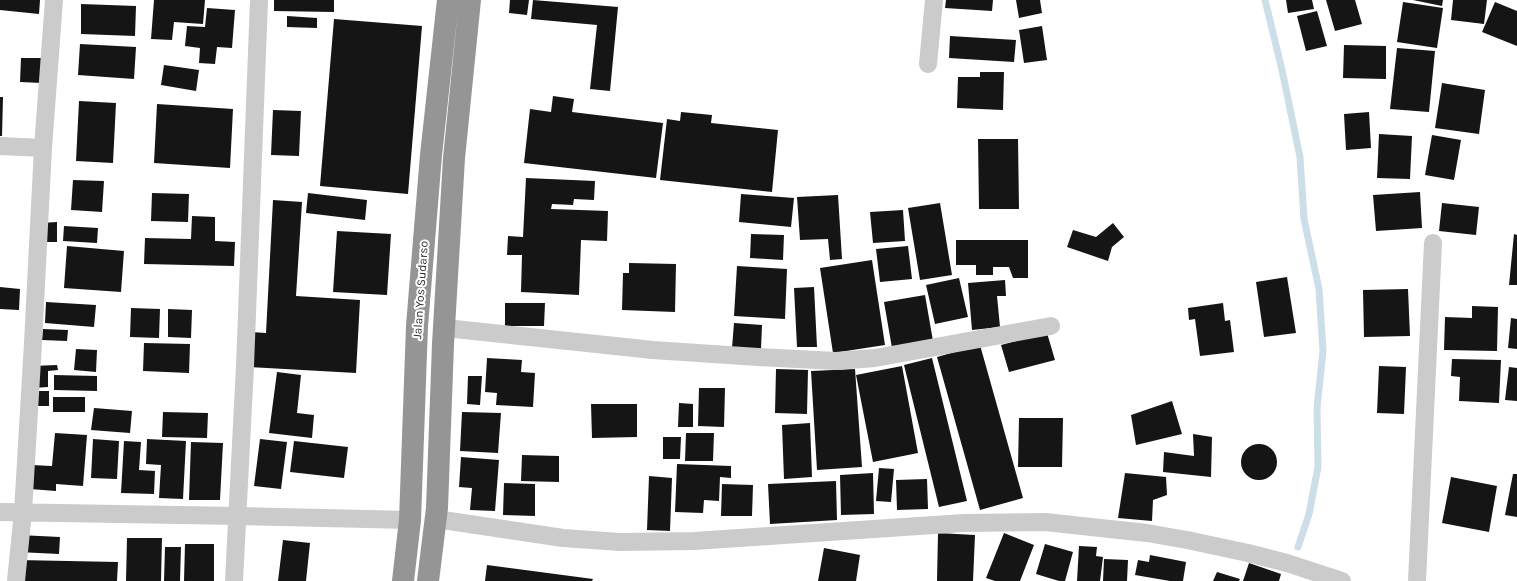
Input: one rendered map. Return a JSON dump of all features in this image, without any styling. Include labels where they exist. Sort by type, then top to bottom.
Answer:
[{"type":"highway","name":"Jalan Yos Sudarso","points":[[403,581],[410,520],[417,326],[432,155],[448,0]]},
{"type":"highway","name":"Jalan Yos Sudarso","points":[[428,581],[436,519],[454,158],[470,0]]},
{"type":"street","points":[[16,581],[23,512],[43,148],[54,0]]},
{"type":"street","points":[[234,581],[247,335],[259,0]]},
{"type":"street","points":[[928,64],[934,0]]},
{"type":"street","points":[[0,146],[43,148]]},
{"type":"street","points":[[1417,581],[1433,243]]},
{"type":"street","points":[[445,328],[653,350],[836,361],[875,358],[1051,326]]},
{"type":"street","points":[[0,512],[410,520]]},
{"type":"street","points":[[436,519],[563,538],[620,542],[694,541],[964,523],[1045,522],[1133,531],[1187,540],[1287,563],[1342,581]]},
{"type":"building","points":[[0,0],[40,0],[39,14],[0,10]]},
{"type":"building","points":[[154,0],[205,0],[203,24],[174,22],[172,40],[151,39]]},
{"type":"building","points":[[274,0],[334,0],[334,12],[274,11]]},
{"type":"building","points":[[510,0],[529,0],[527,15],[509,13]]},
{"type":"building","points":[[533,0],[618,7],[610,91],[590,89],[597,25],[531,19]]},
{"type":"building","points":[[946,0],[993,0],[992,11],[945,8]]},
{"type":"building","points":[[1016,0],[1040,0],[1042,13],[1019,18]]},
{"type":"building","points":[[1286,0],[1312,0],[1314,9],[1288,13]]},
{"type":"building","points":[[1326,0],[1355,0],[1362,24],[1335,31]]},
{"type":"building","points":[[1413,0],[1443,0],[1442,6]]},
{"type":"building","points":[[1453,0],[1487,0],[1484,24],[1451,20]]},
{"type":"building","points":[[1403,2],[1443,8],[1437,48],[1397,42]]},
{"type":"building","points":[[1495,2],[1517,11],[1517,46],[1482,32]]},
{"type":"building","points":[[81,4],[136,6],[135,36],[81,34]]},
{"type":"building","points":[[207,8],[235,10],[232,48],[217,47],[215,64],[199,63],[200,48],[185,46],[187,26],[205,27]]},
{"type":"building","points":[[1317,11],[1327,46],[1306,51],[1297,16]]},
{"type":"building","points":[[287,16],[317,18],[317,28],[287,27]]},
{"type":"building","points":[[334,19],[422,26],[408,194],[320,186]]},
{"type":"building","points":[[1042,26],[1047,60],[1024,63],[1019,30]]},
{"type":"building","points":[[950,36],[1016,40],[1014,62],[949,58]]},
{"type":"building","points":[[80,44],[136,47],[134,79],[78,75]]},
{"type":"building","points":[[1344,45],[1386,46],[1386,79],[1343,78]]},
{"type":"building","points":[[1397,48],[1435,51],[1429,112],[1390,109]]},
{"type":"building","points":[[21,58],[43,58],[42,83],[20,82]]},
{"type":"building","points":[[164,65],[199,70],[196,91],[161,85]]},
{"type":"building","points":[[980,72],[1004,72],[1003,110],[957,108],[958,77],[980,77]]},
{"type":"building","points":[[1442,83],[1485,90],[1479,134],[1435,128]]},
{"type":"building","points":[[553,96],[574,99],[572,112],[663,123],[656,178],[524,163],[530,109],[551,112]]},
{"type":"building","points":[[0,97],[3,97],[2,136],[0,136]]},
{"type":"building","points":[[79,101],[116,103],[113,163],[76,161]]},
{"type":"building","points":[[157,104],[233,109],[230,168],[154,163]]},
{"type":"building","points":[[273,110],[301,111],[299,156],[271,155]]},
{"type":"building","points":[[681,112],[712,115],[711,123],[778,130],[772,192],[660,180],[667,119],[680,121]]},
{"type":"building","points":[[1369,112],[1371,148],[1346,150],[1344,114]]},
{"type":"building","points":[[1379,134],[1412,136],[1410,179],[1377,178]]},
{"type":"building","points":[[1432,135],[1461,140],[1454,180],[1425,175]]},
{"type":"building","points":[[978,139],[1018,139],[1019,209],[979,209]]},
{"type":"building","points":[[526,178],[595,181],[594,200],[574,199],[573,205],[552,204],[551,209],[608,211],[607,241],[581,240],[579,295],[521,292],[522,255],[507,255],[508,236],[523,237]]},
{"type":"building","points":[[73,180],[104,181],[102,212],[71,210]]},
{"type":"building","points":[[1420,192],[1422,228],[1376,231],[1373,195]]},
{"type":"building","points":[[152,193],[189,194],[188,222],[151,221]]},
{"type":"building","points":[[308,193],[367,200],[365,220],[306,213]]},
{"type":"building","points":[[741,194],[794,198],[791,227],[739,222]]},
{"type":"building","points":[[838,195],[842,259],[830,260],[828,239],[800,240],[797,197]]},
{"type":"building","points":[[273,200],[302,202],[296,296],[360,300],[356,373],[249,367],[251,332],[266,333]]},
{"type":"building","points":[[940,203],[952,275],[920,280],[908,208]]},
{"type":"building","points":[[1442,203],[1479,207],[1476,235],[1439,231]]},
{"type":"building","points":[[903,210],[905,241],[873,243],[870,212]]},
{"type":"building","points":[[192,216],[215,217],[215,241],[235,242],[234,266],[144,264],[145,238],[191,239]]},
{"type":"building","points":[[57,222],[57,242],[40,242],[40,223]]},
{"type":"building","points":[[1113,223],[1124,237],[1112,247],[1108,261],[1067,247],[1073,230],[1096,237]]},
{"type":"building","points":[[64,226],[98,228],[97,243],[63,241]]},
{"type":"building","points":[[337,231],[391,234],[387,295],[333,292]]},
{"type":"building","points":[[751,234],[784,235],[783,260],[750,258]]},
{"type":"building","points":[[1514,234],[1517,235],[1517,285],[1509,285]]},
{"type":"building","points":[[956,240],[1028,240],[1028,278],[1013,278],[1009,267],[993,267],[993,275],[976,275],[976,265],[956,265]]},
{"type":"building","points":[[67,246],[124,251],[121,292],[64,288]]},
{"type":"building","points":[[908,246],[912,279],[880,282],[876,249]]},
{"type":"building","points":[[872,260],[885,345],[833,353],[820,268]]},
{"type":"building","points":[[629,263],[676,264],[675,312],[622,310],[623,273],[629,273]]},
{"type":"building","points":[[737,266],[787,269],[785,319],[734,316]]},
{"type":"building","points":[[1287,277],[1296,333],[1264,337],[1256,282]]},
{"type":"building","points":[[959,278],[968,317],[935,324],[926,285]]},
{"type":"building","points":[[1005,280],[1006,296],[997,296],[1000,327],[972,330],[968,283]]},
{"type":"building","points":[[0,287],[20,289],[19,310],[0,309]]},
{"type":"building","points":[[814,287],[817,347],[797,347],[794,288]]},
{"type":"building","points":[[1408,289],[1410,336],[1364,337],[1363,290]]},
{"type":"building","points":[[925,295],[933,341],[892,348],[884,302]]},
{"type":"building","points":[[46,302],[96,305],[94,327],[45,323]]},
{"type":"building","points":[[505,303],[545,303],[544,326],[505,326]]},
{"type":"building","points":[[1223,303],[1225,321],[1230,320],[1234,352],[1200,356],[1195,319],[1189,320],[1188,308]]},
{"type":"building","points":[[1472,306],[1498,307],[1497,351],[1444,350],[1445,317],[1472,318]]},
{"type":"building","points":[[131,308],[160,309],[159,338],[130,337]]},
{"type":"building","points":[[168,309],[192,310],[191,338],[168,337]]},
{"type":"building","points":[[1511,318],[1517,319],[1517,349],[1508,348]]},
{"type":"building","points":[[734,323],[762,325],[761,349],[732,348]]},
{"type":"building","points":[[43,329],[68,330],[67,341],[42,340]]},
{"type":"building","points":[[1047,333],[1055,360],[1009,372],[1001,345]]},
{"type":"building","points":[[144,343],[190,344],[189,373],[143,371]]},
{"type":"building","points":[[980,345],[1023,498],[980,510],[937,357]]},
{"type":"building","points":[[76,349],[97,350],[96,372],[74,370]]},
{"type":"building","points":[[487,358],[522,360],[521,372],[535,373],[533,407],[496,405],[497,393],[485,392]]},
{"type":"building","points":[[932,358],[967,501],[939,507],[904,365]]},
{"type":"building","points":[[1452,359],[1501,360],[1499,403],[1459,401],[1460,377],[1451,376]]},
{"type":"building","points":[[57,365],[58,370],[48,371],[48,387],[33,388],[32,366]]},
{"type":"building","points":[[902,366],[918,453],[873,462],[856,375]]},
{"type":"building","points":[[1379,366],[1406,367],[1404,414],[1377,413]]},
{"type":"building","points":[[1509,367],[1517,368],[1517,401],[1505,400]]},
{"type":"building","points":[[776,369],[808,370],[807,414],[775,413]]},
{"type":"building","points":[[855,369],[862,467],[817,470],[811,371]]},
{"type":"building","points":[[277,372],[301,375],[297,413],[314,415],[312,438],[269,433]]},
{"type":"building","points":[[54,375],[97,376],[97,391],[54,390]]},
{"type":"building","points":[[468,376],[482,376],[480,405],[467,404]]},
{"type":"building","points":[[699,388],[725,388],[724,427],[698,426]]},
{"type":"building","points":[[35,391],[49,391],[49,406],[35,406]]},
{"type":"building","points":[[53,397],[85,397],[85,412],[53,412]]},
{"type":"building","points":[[1172,401],[1182,434],[1136,445],[1131,415]]},
{"type":"building","points":[[679,403],[693,404],[693,427],[678,427]]},
{"type":"building","points":[[591,404],[637,404],[637,437],[592,438]]},
{"type":"building","points":[[94,408],[132,411],[130,433],[91,430]]},
{"type":"building","points":[[163,412],[208,413],[207,438],[162,437]]},
{"type":"building","points":[[462,412],[501,413],[498,453],[460,451]]},
{"type":"building","points":[[1019,418],[1063,418],[1062,467],[1018,467]]},
{"type":"building","points":[[810,423],[812,477],[784,479],[782,425]]},
{"type":"building","points":[[55,433],[87,435],[83,486],[56,484],[56,491],[30,489],[31,465],[52,466]]},
{"type":"building","points":[[686,433],[714,433],[713,461],[685,461]]},
{"type":"building","points":[[1193,434],[1212,437],[1211,477],[1163,472],[1164,452],[1194,456]]},
{"type":"building","points":[[663,437],[681,437],[680,459],[663,459]]},
{"type":"building","points":[[93,439],[119,441],[117,479],[91,478]]},
{"type":"building","points":[[147,439],[186,441],[183,499],[159,498],[161,465],[146,464]]},
{"type":"building","points":[[260,439],[287,442],[281,489],[254,486]]},
{"type":"building","points":[[124,441],[141,442],[139,470],[155,471],[154,494],[121,493]]},
{"type":"building","points":[[294,441],[348,447],[344,478],[290,472]]},
{"type":"building","points":[[191,442],[223,443],[220,500],[189,500]]},
{"type":"building","points":[[1259,444],[1269,447],[1274,452],[1277,462],[1274,472],[1269,477],[1259,480],[1249,477],[1244,472],[1241,462],[1244,452],[1249,447]]},
{"type":"building","points":[[522,455],[559,456],[559,482],[521,481]]},
{"type":"building","points":[[461,457],[499,460],[495,511],[470,510],[472,488],[459,487]]},
{"type":"building","points":[[677,464],[731,466],[731,478],[720,477],[719,501],[704,500],[703,513],[675,512]]},
{"type":"building","points":[[879,468],[894,469],[891,502],[876,501]]},
{"type":"building","points":[[873,473],[874,514],[841,515],[840,475]]},
{"type":"building","points":[[1125,473],[1166,477],[1167,495],[1153,500],[1152,521],[1118,518]]},
{"type":"building","points":[[1513,474],[1517,474],[1517,517],[1505,515]]},
{"type":"building","points":[[649,476],[672,478],[670,531],[647,530]]},
{"type":"building","points":[[1451,477],[1497,486],[1489,532],[1442,523]]},
{"type":"building","points":[[927,479],[928,509],[897,510],[896,480]]},
{"type":"building","points":[[836,481],[837,520],[770,524],[768,484]]},
{"type":"building","points":[[504,483],[535,484],[535,516],[503,515]]},
{"type":"building","points":[[722,484],[753,485],[752,516],[721,516]]},
{"type":"building","points":[[938,533],[975,535],[973,581],[937,581]]},
{"type":"building","points":[[1004,533],[1034,545],[1020,581],[995,581],[986,578]]},
{"type":"building","points":[[19,535],[60,537],[59,554],[18,552]]},
{"type":"building","points":[[127,538],[162,538],[161,581],[126,581]]},
{"type":"building","points":[[283,540],[310,543],[306,581],[278,581]]},
{"type":"building","points":[[185,544],[214,544],[214,581],[184,581]]},
{"type":"building","points":[[1045,544],[1073,552],[1065,581],[1059,581],[1036,574]]},
{"type":"building","points":[[1079,546],[1097,547],[1096,556],[1103,557],[1100,581],[1077,581]]},
{"type":"building","points":[[165,547],[181,547],[180,581],[164,581]]},
{"type":"building","points":[[824,548],[860,555],[856,581],[818,581]]},
{"type":"building","points":[[1150,555],[1186,562],[1183,581],[1170,581],[1135,575],[1138,560],[1149,562]]},
{"type":"building","points":[[1104,559],[1128,560],[1127,581],[1103,581]]},
{"type":"building","points":[[18,560],[118,562],[117,581],[18,581]]},
{"type":"building","points":[[1249,563],[1281,574],[1279,581],[1243,581]]},
{"type":"building","points":[[487,565],[593,579],[592,581],[485,581]]},
{"type":"building","points":[[1217,572],[1240,579],[1239,581],[1213,581]]},
{"type":"waterway","points":[[1265,0],[1282,70],[1300,157],[1304,219],[1319,289],[1323,351],[1317,408],[1318,467],[1309,514],[1298,547]]}]
